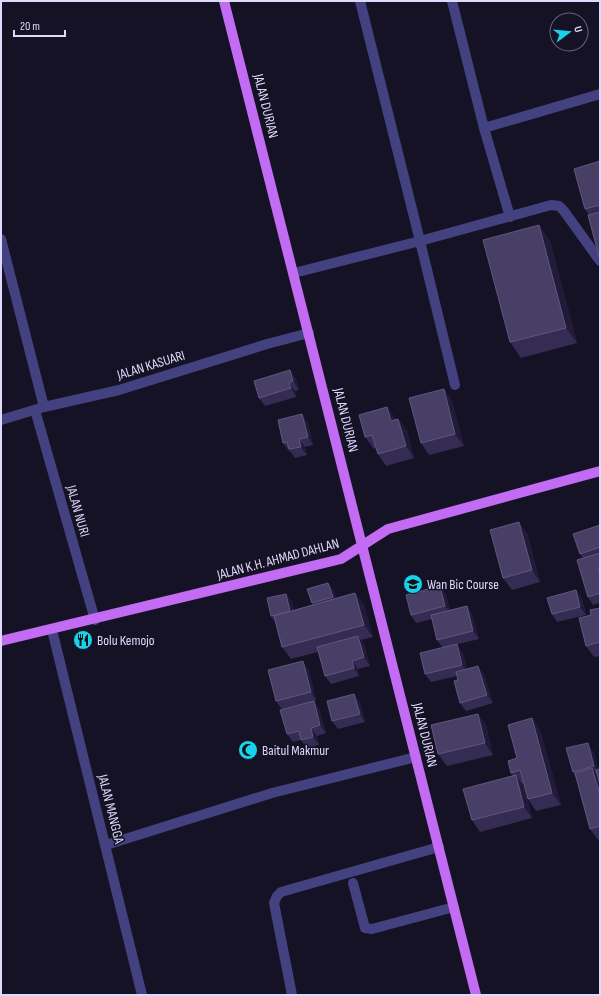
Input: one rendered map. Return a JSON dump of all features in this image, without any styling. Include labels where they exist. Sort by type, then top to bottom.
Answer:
[{"type":"main road","name":"JALAN DURIAN","points":[[224,1],[363,544],[476,995]]},
{"type":"main road","name":"JALAN K.H. AHMAD DAHLAN","points":[[1,641],[95,620],[341,559],[388,529],[600,471]]},
{"type":"street","points":[[360,1],[456,385]]},
{"type":"street","points":[[452,1],[484,128],[510,217]]},
{"type":"street","points":[[484,128],[600,94]]},
{"type":"street","points":[[294,273],[420,241],[551,205],[559,206],[564,211],[600,261]]},
{"type":"street","name":"JALAN NURI","points":[[1,239],[39,409],[95,620]]},
{"type":"street","name":"JALAN KASUARI","points":[[1,420],[39,409],[119,390],[267,344],[309,333]]},
{"type":"street","name":"JALAN MANGGA","points":[[52,630],[142,995]]},
{"type":"street","points":[[106,845],[272,793],[416,757]]},
{"type":"street","points":[[292,995],[285,953],[275,910],[274,903],[277,896],[282,892],[439,847]]},
{"type":"street","points":[[352,883],[365,928],[372,928],[454,907]]},
{"type":"building","points":[[600,161],[600,205],[585,209],[574,169]]},
{"type":"building","points":[[600,212],[600,260],[588,215]]},
{"type":"building","points":[[539,225],[566,328],[510,342],[483,240]]},
{"type":"building","points":[[290,370],[293,381],[289,383],[291,388],[259,398],[254,381]]},
{"type":"building","points":[[444,389],[455,434],[421,443],[409,398]]},
{"type":"building","points":[[387,407],[391,421],[398,419],[406,446],[378,454],[372,435],[365,437],[359,415]]},
{"type":"building","points":[[302,414],[308,437],[299,439],[301,447],[289,449],[287,442],[283,443],[278,420]]},
{"type":"building","points":[[519,522],[532,570],[503,578],[490,530]]},
{"type":"building","points":[[600,525],[600,547],[580,554],[573,534]]},
{"type":"building","points":[[600,553],[600,568],[598,568],[600,575],[600,593],[588,597],[577,560]]},
{"type":"building","points":[[328,583],[333,597],[312,603],[307,589]]},
{"type":"building","points":[[440,586],[445,606],[411,615],[406,595]]},
{"type":"building","points":[[576,590],[580,607],[552,614],[547,598]]},
{"type":"building","points":[[355,593],[364,625],[282,647],[274,616]]},
{"type":"building","points":[[286,594],[290,611],[271,616],[267,598]]},
{"type":"building","points":[[467,606],[473,631],[437,640],[431,615]]},
{"type":"building","points":[[600,608],[600,642],[586,646],[579,618],[591,615],[590,610]]},
{"type":"building","points":[[358,636],[364,657],[352,661],[354,668],[325,676],[317,647]]},
{"type":"building","points":[[457,644],[462,665],[425,674],[420,653]]},
{"type":"building","points":[[303,661],[311,692],[276,701],[268,670]]},
{"type":"building","points":[[478,666],[487,695],[460,703],[454,681],[458,680],[456,672]]},
{"type":"building","points":[[354,694],[360,714],[332,721],[327,701]]},
{"type":"building","points":[[314,701],[320,725],[311,728],[313,737],[301,740],[299,731],[287,734],[280,710]]},
{"type":"building","points":[[478,714],[485,743],[438,754],[431,725]]},
{"type":"building","points":[[532,718],[552,793],[528,799],[520,770],[511,773],[508,761],[517,758],[508,725]]},
{"type":"building","points":[[588,743],[594,766],[573,772],[566,748]]},
{"type":"building","points":[[592,768],[600,794],[600,826],[590,829],[575,773]]},
{"type":"building","points":[[600,769],[600,785],[596,770]]},
{"type":"building","points":[[516,775],[524,807],[472,820],[463,789]]},
{"type":"place","name":"Wan Bic Course","points":[[413,584]]},
{"type":"place","name":"Bolu Kemojo","points":[[83,640]]},
{"type":"place","name":"Baitul Makmur","points":[[248,750]]}]
